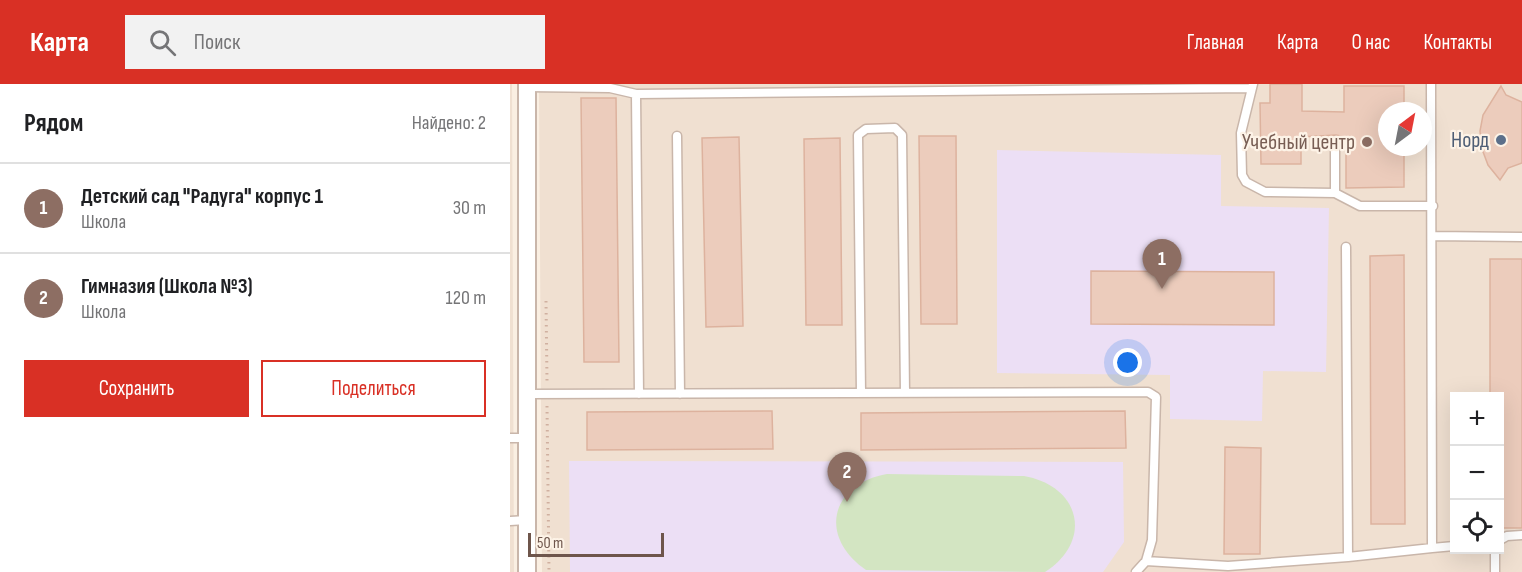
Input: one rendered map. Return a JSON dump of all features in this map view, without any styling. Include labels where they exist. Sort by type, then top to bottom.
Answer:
[{"type":"street","points":[[527,86],[527,394],[518,438],[518,520],[527,572]]},
{"type":"lane","points":[[1431,84],[1432,548]]},
{"type":"lane","points":[[527,86],[610,88],[636,94],[1253,86],[1241,133],[1242,175],[1246,182],[1265,192],[1335,194],[1360,206],[1433,206]]},
{"type":"lane","points":[[636,94],[639,394]]},
{"type":"lane","points":[[861,393],[858,135],[866,129],[895,128],[902,135],[905,393]]},
{"type":"lane","points":[[677,136],[680,394]]},
{"type":"lane","points":[[1335,141],[1335,194]]},
{"type":"lane","points":[[1433,237],[1522,237]]},
{"type":"lane","points":[[1346,247],[1348,557]]},
{"type":"lane","points":[[527,394],[1148,392],[1156,397],[1152,540],[1146,561],[1136,572]]},
{"type":"lane","points":[[1504,538],[1522,535]]},
{"type":"lane","points":[[1146,561],[1228,566],[1450,546]]},
{"type":"lane","points":[[1495,554],[1495,572]]},
{"type":"path","points":[[546,300],[549,572]]},
{"type":"shaded area","points":[[510,84],[512,84],[514,572],[510,572]]},
{"type":"shaded area","points":[[539,84],[1522,84],[1522,572],[542,572]]},
{"type":"shaded area","points":[[997,150],[1221,155],[1221,206],[1329,208],[1326,372],[1263,371],[1262,421],[1170,419],[1170,375],[997,373]]},
{"type":"shaded area","points":[[569,461],[1123,462],[1124,542],[1103,572],[570,572]]},
{"type":"green space","points":[[887,474],[1024,476],[1043,482],[1058,491],[1068,502],[1074,516],[1075,530],[1070,545],[1060,559],[1045,572],[866,570],[851,557],[841,542],[837,528],[837,513],[843,500],[853,489],[868,480]]},
{"type":"building","points":[[1270,84],[1302,84],[1302,111],[1344,112],[1344,86],[1404,86],[1404,102],[1378,102],[1378,156],[1404,156],[1404,187],[1346,188],[1346,137],[1336,135],[1301,137],[1301,164],[1261,164],[1260,103],[1270,103]]},
{"type":"building","name":"Норд","points":[[1501,86],[1506,95],[1522,102],[1522,163],[1508,168],[1500,180],[1488,165],[1482,149],[1480,131],[1483,115]]},
{"type":"building","points":[[581,98],[616,98],[619,362],[584,362]]},
{"type":"building","points":[[919,136],[956,136],[957,324],[921,324]]},
{"type":"building","points":[[739,137],[743,326],[706,327],[702,138]]},
{"type":"building","points":[[840,138],[842,325],[806,325],[804,139]]},
{"type":"building","points":[[1404,255],[1405,524],[1371,524],[1370,256]]},
{"type":"building","points":[[1490,259],[1522,259],[1522,528],[1504,528],[1504,392],[1490,392]]},
{"type":"building","points":[[1091,271],[1274,272],[1274,325],[1091,324]]},
{"type":"building","points":[[772,411],[773,449],[587,450],[587,412]]},
{"type":"building","points":[[1125,411],[1126,448],[861,450],[861,413]]},
{"type":"building","points":[[1225,447],[1261,448],[1260,554],[1224,554]]},
{"type":"place","name":"Норд","points":[[1501,140]]},
{"type":"place","name":"Учебный центр","points":[[1367,142]]},
{"type":"place","name":"Детский сад \"Радуга\" корпус 1","points":[[1162,289]]},
{"type":"place","name":"Гимназия (Школа №3)","points":[[847,502]]}]
